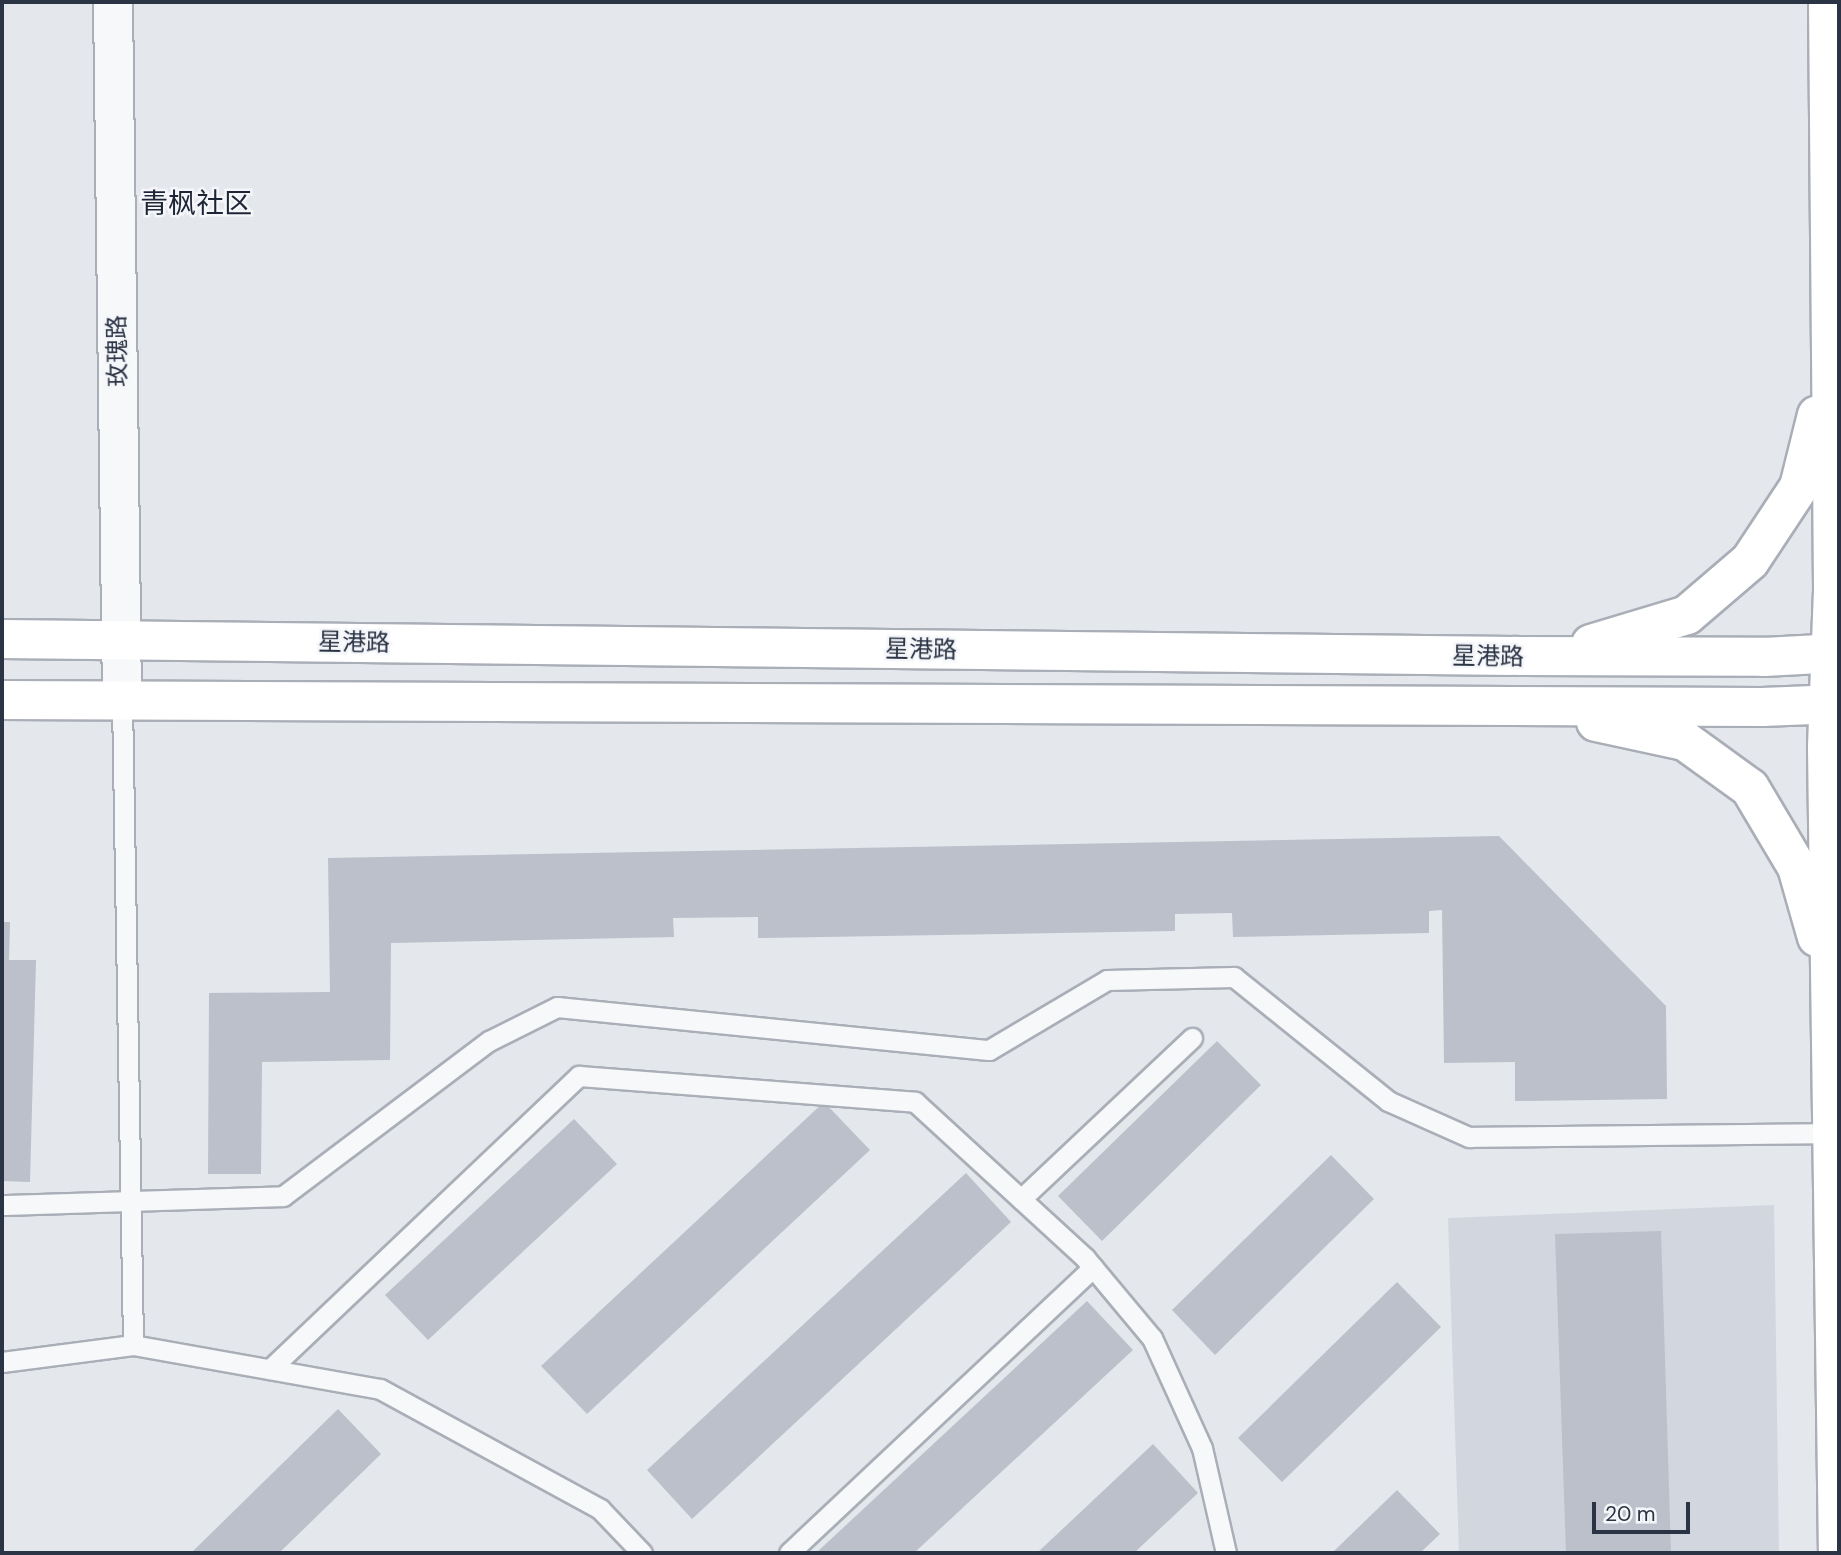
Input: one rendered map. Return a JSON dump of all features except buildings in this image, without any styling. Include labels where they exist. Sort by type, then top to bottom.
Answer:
[{"type":"main road","points":[[1828,2],[1835,653],[1830,986],[1838,1553]]},
{"type":"main road","points":[[1521,656],[1600,643],[1687,615],[1750,561],[1799,487],[1831,359]]},
{"type":"main road","name":"星港路","points":[[2,639],[1521,656],[1764,657],[1835,653]]},
{"type":"main road","name":"星港路","points":[[2,700],[1523,706],[1833,704]]},
{"type":"main road","points":[[1523,706],[1685,741],[1750,788],[1797,867],[1830,986]]},
{"type":"street","name":"玫瑰路","points":[[113,2],[122,700]]},
{"type":"lane","points":[[122,700],[133,1345]]},
{"type":"lane","points":[[2,1205],[283,1196],[488,1041],[557,1007],[989,1050],[1107,980],[1234,977],[1388,1101],[1469,1136],[1832,1133]]},
{"type":"lane","points":[[1021,1199],[1192,1038]]},
{"type":"lane","points":[[270,1369],[579,1076],[915,1102],[1093,1268],[1152,1338],[1202,1448],[1226,1553]]},
{"type":"lane","points":[[789,1553],[1093,1268]]},
{"type":"lane","points":[[2,1363],[133,1345],[380,1389],[600,1509],[642,1553]]},
{"type":"shaded area","points":[[1774,1205],[1779,1553],[1459,1553],[1448,1218]]},
{"type":"district","name":"青枫社区","points":[[196,204]]}]
